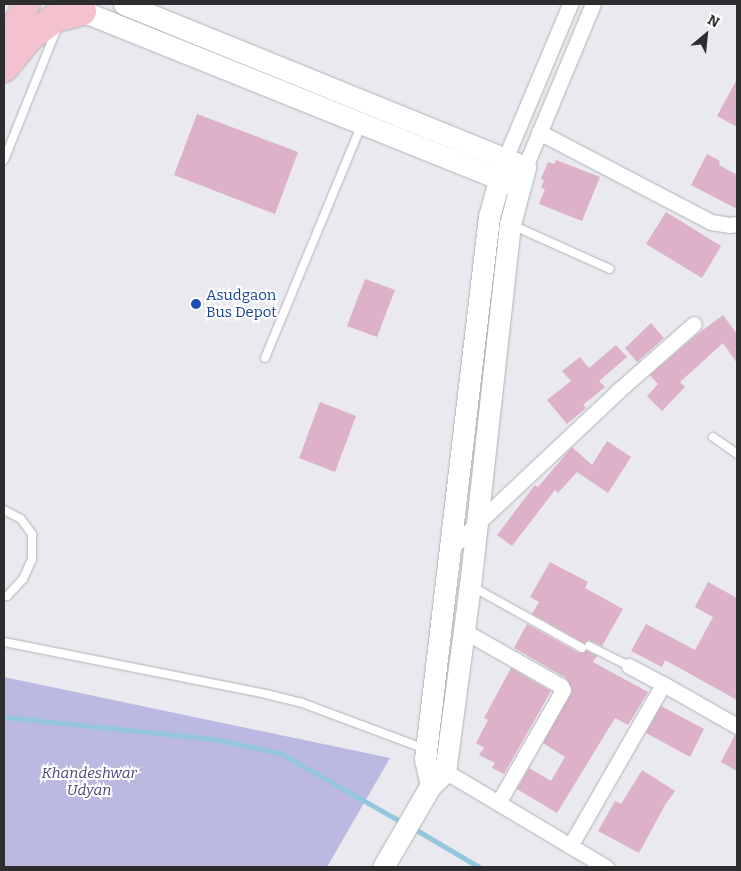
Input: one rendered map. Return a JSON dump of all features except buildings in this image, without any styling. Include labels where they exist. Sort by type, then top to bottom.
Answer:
[{"type":"highway","points":[[4,59],[26,4]]},
{"type":"highway","points":[[4,68],[29,38],[53,19],[69,11]]},
{"type":"street","points":[[124,4],[366,114],[499,179],[520,187]]},
{"type":"street","points":[[434,766],[451,548],[489,217],[505,159],[570,4]]},
{"type":"street","points":[[387,866],[434,766],[464,631],[510,224],[525,167],[593,4]]},
{"type":"street","points":[[69,11],[525,167]]},
{"type":"street","points":[[539,132],[711,222],[730,226],[737,224]]},
{"type":"street","points":[[451,548],[618,391],[694,324]]},
{"type":"street","points":[[464,631],[561,686],[563,690],[498,803]]},
{"type":"street","points":[[629,666],[737,726]]},
{"type":"street","points":[[570,846],[663,684]]},
{"type":"street","points":[[434,766],[606,867]]},
{"type":"lane","points":[[4,160],[69,11]]},
{"type":"lane","points":[[265,358],[366,114]]},
{"type":"lane","points":[[510,224],[610,269]]},
{"type":"lane","points":[[713,437],[737,454]]},
{"type":"lane","points":[[4,510],[22,520],[32,534],[32,560],[22,579],[7,596],[4,596]]},
{"type":"lane","points":[[470,586],[586,647],[629,666]]},
{"type":"lane","points":[[4,642],[284,698],[340,716],[434,766]]},
{"type":"green space","name":"Khandeshwar Udyan","points":[[4,677],[390,758],[327,867],[4,867]]},
{"type":"waterway","points":[[4,717],[214,739],[280,753],[403,823]]},
{"type":"waterway","points":[[413,828],[479,867]]},
{"type":"place","name":"Asudgaon Bus Depot","points":[[196,304]]}]
